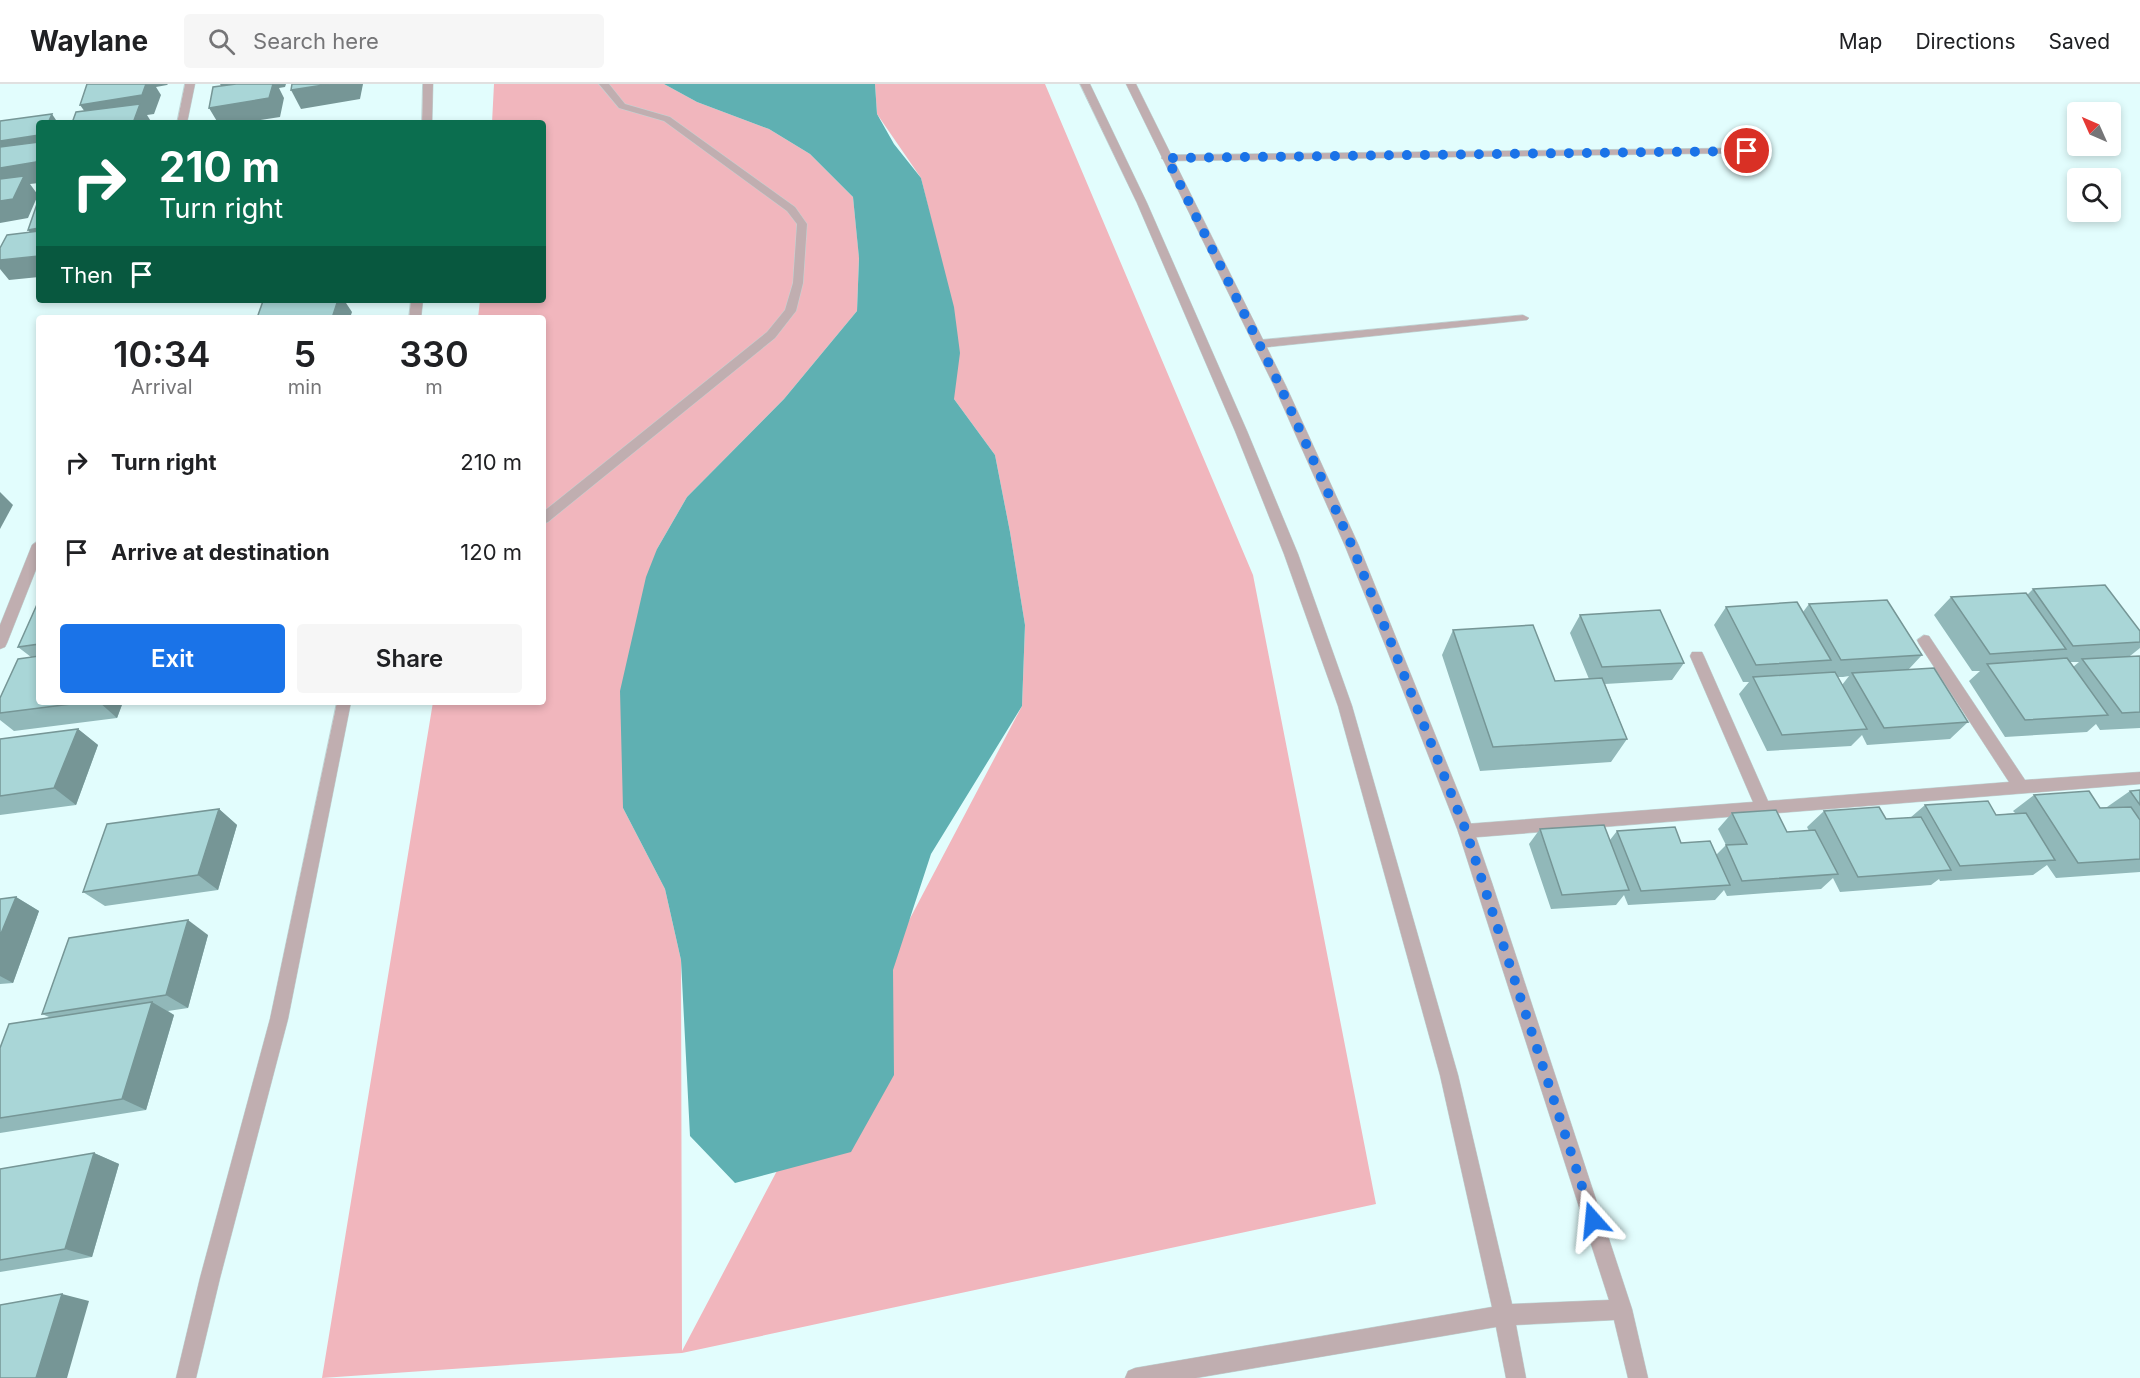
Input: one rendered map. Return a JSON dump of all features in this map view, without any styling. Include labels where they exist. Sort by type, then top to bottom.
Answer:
[{"type":"street","points":[[183,120],[190,84]]},
{"type":"street","points":[[427,120],[428,84]]},
{"type":"street","points":[[546,517],[771,335],[790,311],[798,283],[802,224],[792,209],[667,119],[622,106],[604,84]]},
{"type":"street","points":[[1085,84],[1142,203],[1241,431],[1291,554],[1345,706],[1449,1075],[1504,1315],[1516,1378]]},
{"type":"street","points":[[1131,84],[1259,344],[1352,546],[1466,831],[1622,1309],[1638,1378]]},
{"type":"street","points":[[1167,158],[1747,151]]},
{"type":"street","points":[[1259,344],[1523,318]]},
{"type":"street","points":[[0,643],[36,553]]},
{"type":"street","points":[[1924,640],[2021,787]]},
{"type":"street","points":[[1697,656],[1764,807]]},
{"type":"street","points":[[186,1378],[210,1278],[279,1019],[343,705]]},
{"type":"street","points":[[1466,831],[2140,778]]},
{"type":"street","points":[[1135,1378],[1504,1315],[1622,1309]]},
{"type":"shaded area","points":[[494,84],[664,84],[697,102],[769,129],[810,154],[853,197],[859,257],[857,311],[784,399],[687,497],[657,549],[623,808],[665,889],[681,960],[682,1351],[1022,706],[1025,625],[995,455],[954,399],[936,240],[921,178],[877,114],[875,84],[1045,84],[1253,575],[1376,1204],[682,1353],[322,1378],[433,705],[546,705],[546,315],[478,315],[480,303],[546,303],[546,120],[492,120]]},
{"type":"water","points":[[664,84],[875,84],[877,114],[894,144],[921,178],[954,307],[960,353],[954,399],[995,455],[1025,625],[1022,706],[931,854],[893,970],[894,1075],[851,1152],[735,1183],[690,1136],[681,960],[665,889],[623,808],[620,691],[646,577],[657,549],[687,497],[784,399],[857,311],[859,258],[853,197],[810,154],[769,129],[697,102]]},
{"type":"building","points":[[87,84],[146,84],[142,95],[80,105]]},
{"type":"building","points":[[236,84],[273,84],[269,98],[209,108],[213,87]]},
{"type":"building","points":[[292,84],[330,84],[291,90]]},
{"type":"building","points":[[140,104],[134,120],[73,120],[76,112]]},
{"type":"building","points":[[52,114],[49,120],[36,120],[36,135],[0,141],[0,121]]},
{"type":"building","points":[[36,142],[36,162],[0,168],[0,147]]},
{"type":"building","points":[[24,176],[13,199],[0,201],[0,179]]},
{"type":"building","points":[[36,207],[36,229],[28,230]]},
{"type":"building","points":[[36,231],[36,256],[0,260],[0,248],[7,235]]},
{"type":"building","points":[[262,303],[337,303],[333,315],[258,315]]},
{"type":"building","points":[[2105,585],[2140,631],[2140,642],[2073,646],[2033,589]]},
{"type":"building","points":[[2026,593],[2066,649],[1990,654],[1951,597]]},
{"type":"building","points":[[1887,600],[1922,655],[1841,660],[1809,604]]},
{"type":"building","points":[[1797,602],[1831,660],[1756,665],[1726,607]]},
{"type":"building","points":[[36,607],[36,644],[18,647]]},
{"type":"building","points":[[1660,610],[1684,663],[1602,667],[1580,615]]},
{"type":"building","points":[[1533,625],[1555,681],[1602,678],[1627,739],[1493,747],[1453,630]]},
{"type":"building","points":[[36,656],[36,705],[63,705],[0,713],[0,698],[18,659]]},
{"type":"building","points":[[2140,656],[2140,712],[2122,713],[2082,659]]},
{"type":"building","points":[[2067,658],[2108,715],[2025,720],[1987,664]]},
{"type":"building","points":[[1934,668],[1968,722],[1884,728],[1852,673]]},
{"type":"building","points":[[1835,672],[1867,729],[1782,735],[1753,677]]},
{"type":"building","points":[[78,729],[54,788],[0,796],[0,739]]},
{"type":"building","points":[[2140,790],[2140,805],[2130,791]]},
{"type":"building","points":[[2089,791],[2100,808],[2131,807],[2140,820],[2140,859],[2078,863],[2034,795]]},
{"type":"building","points":[[1988,801],[1996,815],[2026,813],[2055,860],[1960,866],[1925,805]]},
{"type":"building","points":[[1879,807],[1886,819],[1921,817],[1951,870],[1858,877],[1824,811]]},
{"type":"building","points":[[219,809],[198,875],[83,892],[107,824]]},
{"type":"building","points":[[1776,810],[1787,832],[1815,830],[1838,874],[1742,881],[1726,845],[1747,844],[1732,813]]},
{"type":"building","points":[[1604,825],[1629,890],[1562,895],[1540,829]]},
{"type":"building","points":[[1675,827],[1681,843],[1710,841],[1730,885],[1641,891],[1617,831]]},
{"type":"building","points":[[16,897],[0,936],[0,899]]},
{"type":"building","points":[[188,920],[166,995],[42,1014],[69,938]]},
{"type":"building","points":[[152,1002],[122,1099],[0,1118],[0,1048],[9,1024]]},
{"type":"building","points":[[94,1153],[65,1249],[0,1260],[0,1169]]},
{"type":"building","points":[[62,1294],[36,1378],[0,1378],[0,1305]]},
{"type":"route","points":[[1593,1220],[1466,831],[1392,645],[1352,546],[1280,386],[1167,158],[1747,151]]}]
